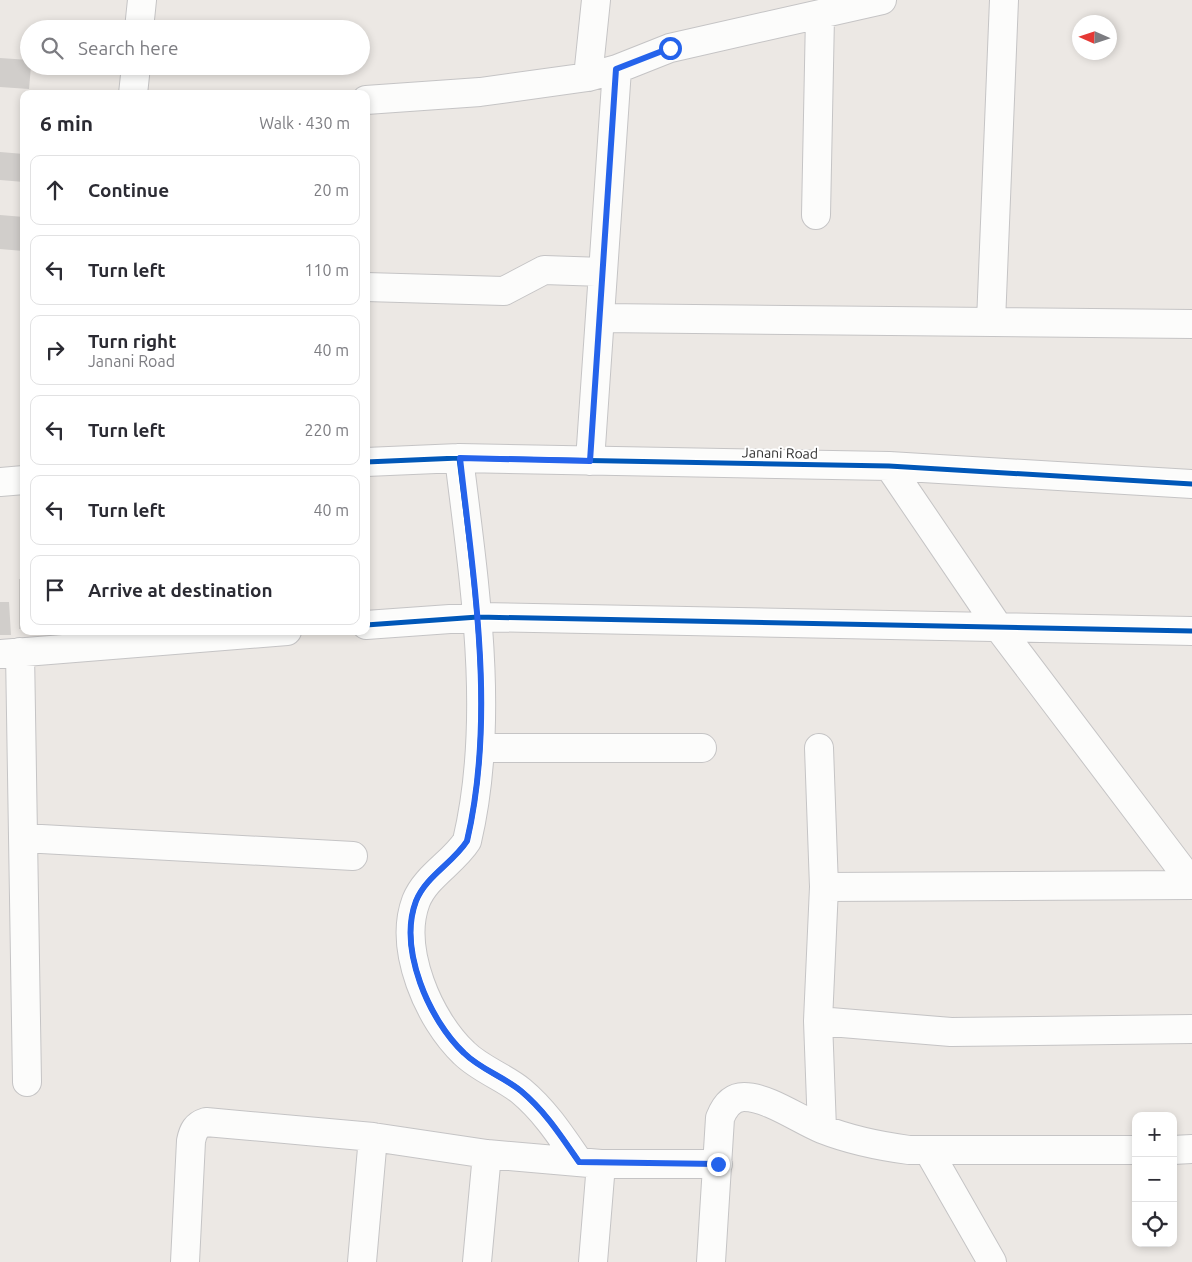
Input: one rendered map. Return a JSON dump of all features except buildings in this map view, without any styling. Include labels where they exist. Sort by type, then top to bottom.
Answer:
[{"type":"street","points":[[140,20],[142,0]]},
{"type":"street","points":[[588,77],[596,0]]},
{"type":"street","points":[[370,100],[480,92],[588,77],[616,69],[670,48],[820,16],[882,0]]},
{"type":"street","points":[[990,322],[1004,0]]},
{"type":"street","points":[[816,215],[820,16]]},
{"type":"street","points":[[590,461],[601,318],[616,69]]},
{"type":"street","points":[[133,90],[135,75]]},
{"type":"street","points":[[370,287],[504,291],[544,270],[604,272]]},
{"type":"street","points":[[601,318],[1192,324]]},
{"type":"street","points":[[460,458],[478,616],[481,748],[467,841],[462,849],[427,884],[417,900],[411,922],[411,953],[428,1002],[444,1030],[465,1054],[521,1091],[548,1117],[590,1163],[594,1262]]},
{"type":"street","name":"Janani Road","points":[[370,462],[460,458],[889,466],[1192,484]]},
{"type":"street","points":[[889,466],[999,628],[1192,884]]},
{"type":"street","points":[[0,482],[20,480]]},
{"type":"street","points":[[370,625],[478,616],[1192,631]]},
{"type":"street","points":[[27,1082],[23,838],[10,653],[237,635]]},
{"type":"street","points":[[481,748],[702,748]]},
{"type":"street","points":[[819,748],[824,887],[818,1022],[822,1129]]},
{"type":"street","points":[[23,838],[353,856]]},
{"type":"street","points":[[824,887],[1192,884]]},
{"type":"street","points":[[818,1022],[951,1032],[1192,1029]]},
{"type":"street","points":[[711,1262],[720,1118],[724,1108],[734,1099],[743,1097],[758,1099],[822,1129],[872,1145],[928,1150],[1132,1150]]},
{"type":"street","points":[[185,1262],[190,1141],[192,1133],[199,1124],[206,1122],[373,1137],[486,1154],[590,1163],[718,1164]]},
{"type":"street","points":[[362,1262],[373,1137]]},
{"type":"street","points":[[1177,1150],[1192,1149]]},
{"type":"street","points":[[928,1150],[992,1262]]},
{"type":"street","points":[[477,1262],[486,1154]]},
{"type":"cycle path","points":[[459,458],[471,552],[479,650],[481,698],[480,747],[476,794],[467,841],[455,856],[426,884],[416,901],[411,920],[414,961],[420,983],[429,1003],[451,1039],[470,1059],[514,1086],[530,1099],[552,1124],[579,1162]]},
{"type":"cycle path","points":[[370,462],[459,458],[889,466],[1192,484]]},
{"type":"cycle path","points":[[370,625],[478,617],[1192,631]]},
{"type":"route","points":[[670,48],[616,69],[601,318],[590,461],[460,458],[478,616],[481,748],[467,841],[462,849],[427,884],[417,900],[411,922],[410,937],[411,953],[428,1002],[444,1030],[465,1054],[521,1091],[548,1117],[579,1162],[601,1164],[718,1164]]}]
